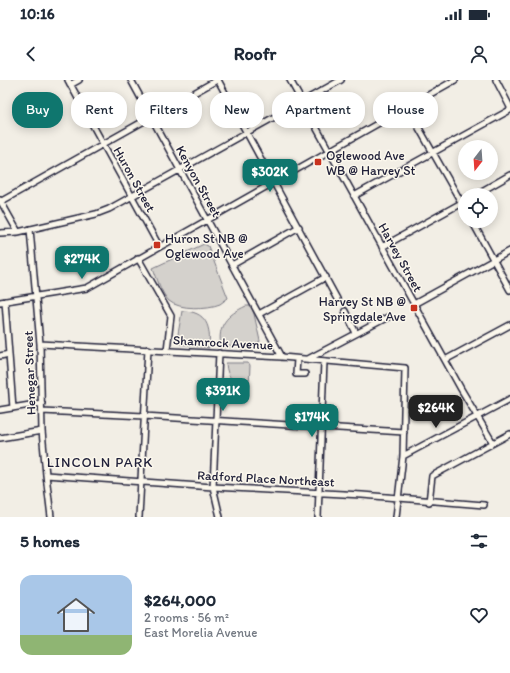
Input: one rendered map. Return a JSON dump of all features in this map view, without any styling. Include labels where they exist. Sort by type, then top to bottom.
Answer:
[{"type":"street","points":[[69,82],[79,80]]},
{"type":"street","name":"Kenyon Street","points":[[131,80],[137,92]]},
{"type":"street","points":[[196,92],[218,80],[338,298]]},
{"type":"street","name":"Harvey Street","points":[[290,80],[297,92]]},
{"type":"street","points":[[320,92],[341,80]]},
{"type":"street","points":[[434,92],[455,80]]},
{"type":"street","points":[[354,196],[510,109],[496,80]]},
{"type":"street","name":"Huron Street","points":[[69,82],[159,246]]},
{"type":"street","points":[[0,233],[18,232],[96,214],[108,209],[272,119]]},
{"type":"street","points":[[18,232],[0,201],[135,126]]},
{"type":"street","points":[[14,408],[3,302],[87,288],[373,127]]},
{"type":"street","name":"Kenyon Street","points":[[157,128],[282,357]]},
{"type":"street","name":"Harvey Street","points":[[316,128],[477,417],[494,443]]},
{"type":"street","points":[[419,128],[458,194]]},
{"type":"street","points":[[487,188],[510,175]]},
{"type":"street","points":[[382,247],[458,205]]},
{"type":"street","points":[[232,265],[299,227]]},
{"type":"street","points":[[476,228],[510,290]]},
{"type":"street","name":"Henegar Street","points":[[30,229],[40,344],[42,431],[51,517]]},
{"type":"street","points":[[414,304],[510,251]]},
{"type":"street","points":[[138,258],[171,316],[167,350]]},
{"type":"street","points":[[259,314],[326,277]]},
{"type":"street","points":[[345,311],[356,333]]},
{"type":"street","points":[[308,359],[388,317]]},
{"type":"street","points":[[445,360],[510,325]]},
{"type":"street","name":"Shamrock Avenue","points":[[40,344],[282,357],[405,368],[404,432]]},
{"type":"street","points":[[139,517],[148,349]]},
{"type":"street","points":[[219,353],[213,486],[220,517]]},
{"type":"street","points":[[0,356],[9,354]]},
{"type":"street","points":[[297,359],[296,374],[305,374]]},
{"type":"street","points":[[318,517],[324,361]]},
{"type":"street","points":[[403,456],[510,399]]},
{"type":"street","points":[[0,410],[42,403]]},
{"type":"street","points":[[42,411],[404,432],[403,456],[396,517]]},
{"type":"street","points":[[0,438],[42,431]]},
{"type":"street","points":[[428,502],[432,476],[510,434]]},
{"type":"street","name":"Radford Place Northeast","points":[[46,475],[319,492],[398,498],[428,502],[484,505]]},
{"type":"shaded area","points":[[204,244],[208,246],[228,298],[215,306],[201,308],[186,307],[174,304],[169,301],[164,294],[153,268]]},
{"type":"shaded area","points":[[246,306],[251,306],[260,341],[258,344],[221,347],[220,339],[222,327],[225,322],[239,309]]},
{"type":"shaded area","points":[[182,311],[197,314],[206,322],[209,333],[209,348],[180,344],[177,340]]},
{"type":"shaded area","points":[[226,363],[248,363],[250,366],[249,387],[232,380],[228,373]]},
{"type":"place","name":"Oglewood Ave WB @ Harvey St","points":[[318,162]]},
{"type":"place","name":"Huron St NB @ Oglewood Ave","points":[[157,245]]},
{"type":"place","name":"Harvey St NB @ Springdale Ave","points":[[414,308]]},
{"type":"district","name":"LINCOLN PARK","points":[[100,462]]}]
